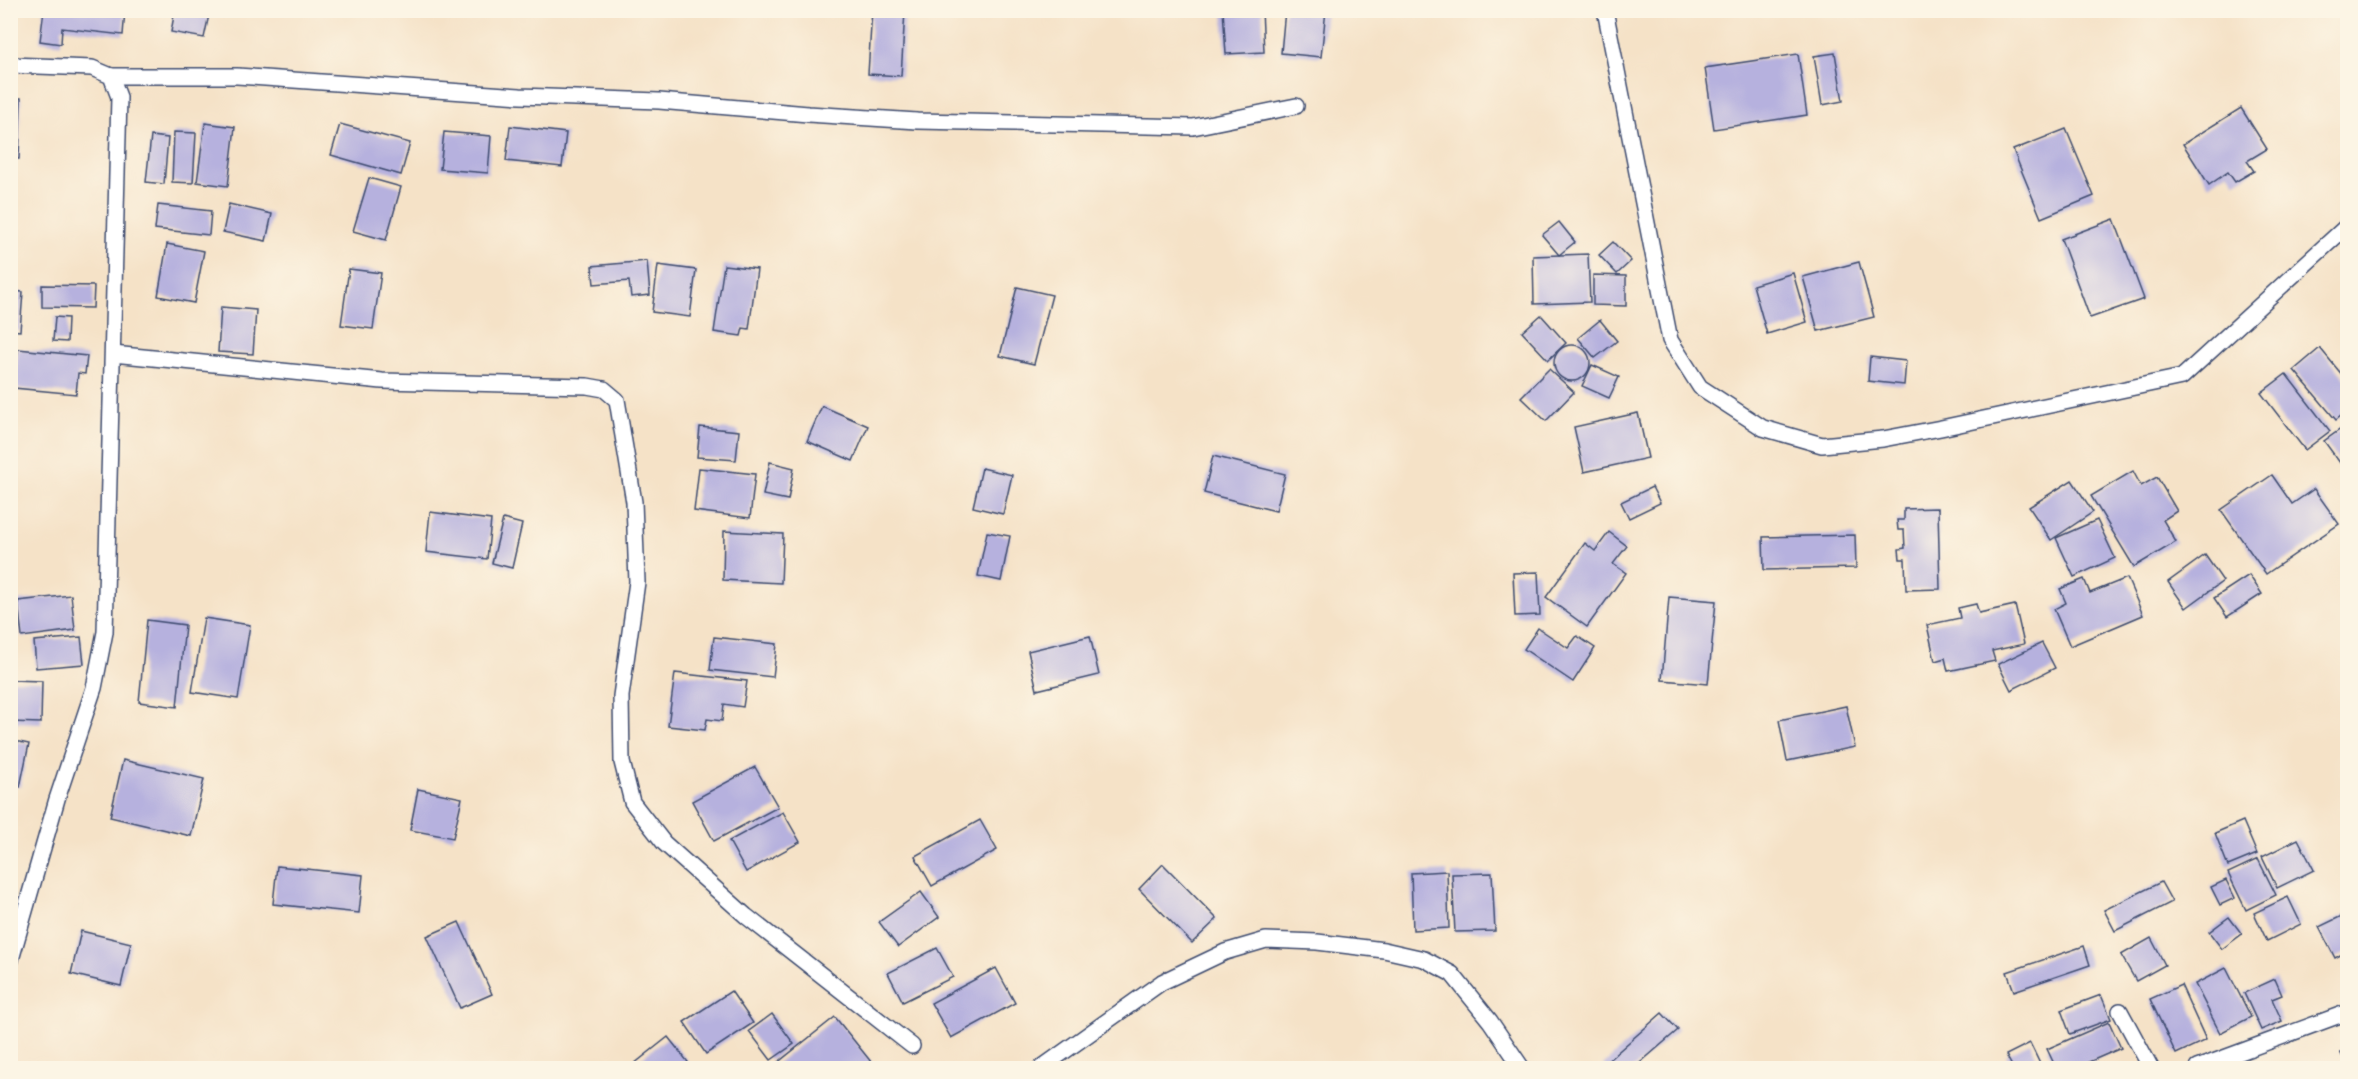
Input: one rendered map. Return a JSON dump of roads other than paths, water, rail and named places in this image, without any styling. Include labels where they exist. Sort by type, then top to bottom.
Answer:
[{"type":"street","points":[[1605,10],[1671,340],[1700,387],[1762,428],[1822,445],[1883,439],[2182,378],[2348,225]]},
{"type":"street","points":[[10,65],[92,68],[111,76],[237,76],[520,96],[682,102],[808,114],[929,121],[1193,127],[1296,106]]},
{"type":"street","points":[[10,963],[57,799],[94,688],[105,632],[119,98],[111,76]]},
{"type":"street","points":[[113,354],[382,381],[587,386],[604,389],[617,400],[634,514],[637,582],[621,696],[622,762],[632,802],[664,843],[746,916],[912,1046]]},
{"type":"street","points":[[1041,1068],[1162,982],[1225,952],[1266,940],[1384,950],[1424,959],[1452,974],[1490,1021],[1522,1068]]},
{"type":"street","points":[[2120,1011],[2151,1068]]},
{"type":"street","points":[[2197,1068],[2348,1012]]}]
